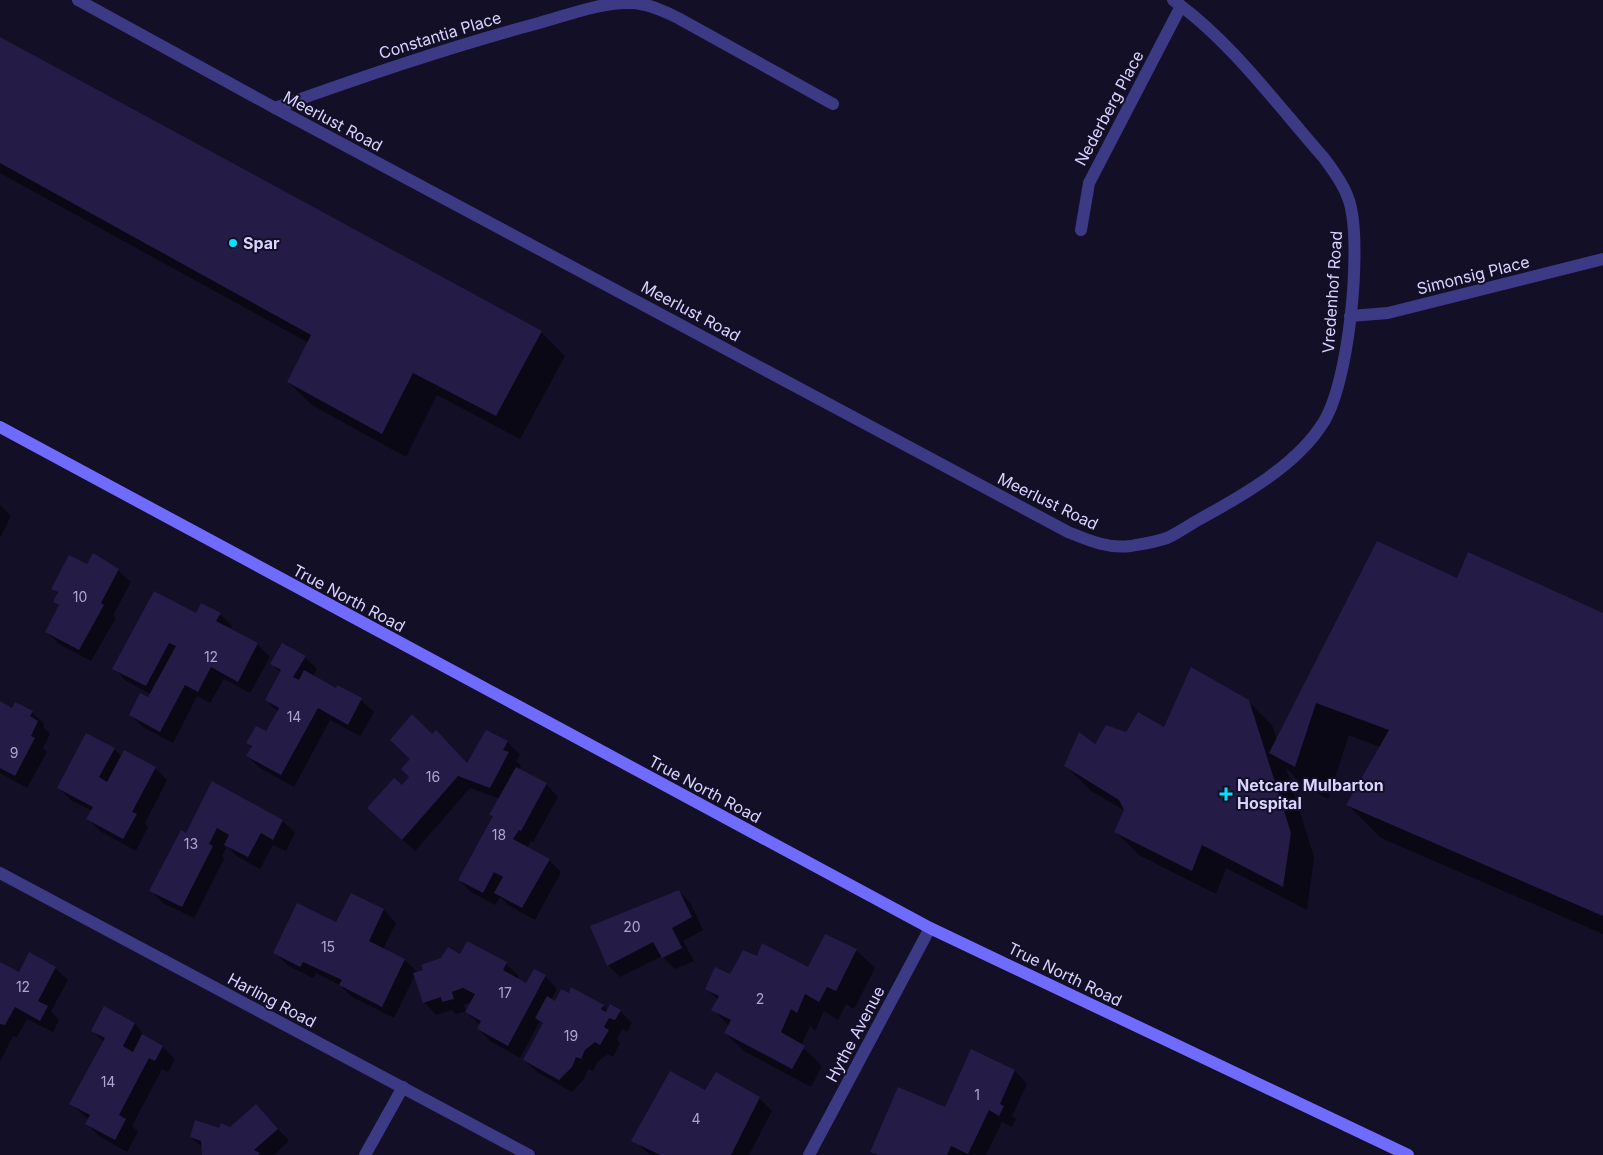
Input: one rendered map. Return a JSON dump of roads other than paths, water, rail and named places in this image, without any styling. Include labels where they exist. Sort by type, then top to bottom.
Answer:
[{"type":"main road","name":"True North Road","points":[[0,427],[930,928],[1408,1155]]},
{"type":"street","name":"Meerlust Road","points":[[78,0],[275,108],[1068,532],[1088,540],[1101,544],[1128,546],[1166,538],[1222,507],[1292,460]]},
{"type":"street","name":"Constantia Place","points":[[275,108],[367,75],[512,30],[582,11],[632,2],[661,10],[678,18],[833,104]]},
{"type":"street","name":"Nederberg Place","points":[[1081,230],[1089,183],[1177,3]]},
{"type":"street","name":"Vredenhof Road","points":[[1177,3],[1200,20],[1222,42],[1324,158],[1338,178],[1351,207],[1354,234],[1350,316],[1341,378],[1331,408],[1317,432],[1292,460]]},
{"type":"street","name":"Simonsig Place","points":[[1350,316],[1388,313],[1603,259]]},
{"type":"street","name":"Harling Road","points":[[0,873],[529,1155]]},
{"type":"street","name":"Hythe Avenue","points":[[809,1155],[930,928]]},
{"type":"street","points":[[365,1155],[403,1087]]},
{"type":"place","name":"Spar","points":[[233,243]]},
{"type":"place","name":"Netcare Mulbarton Hospital","points":[[1226,794]]}]
